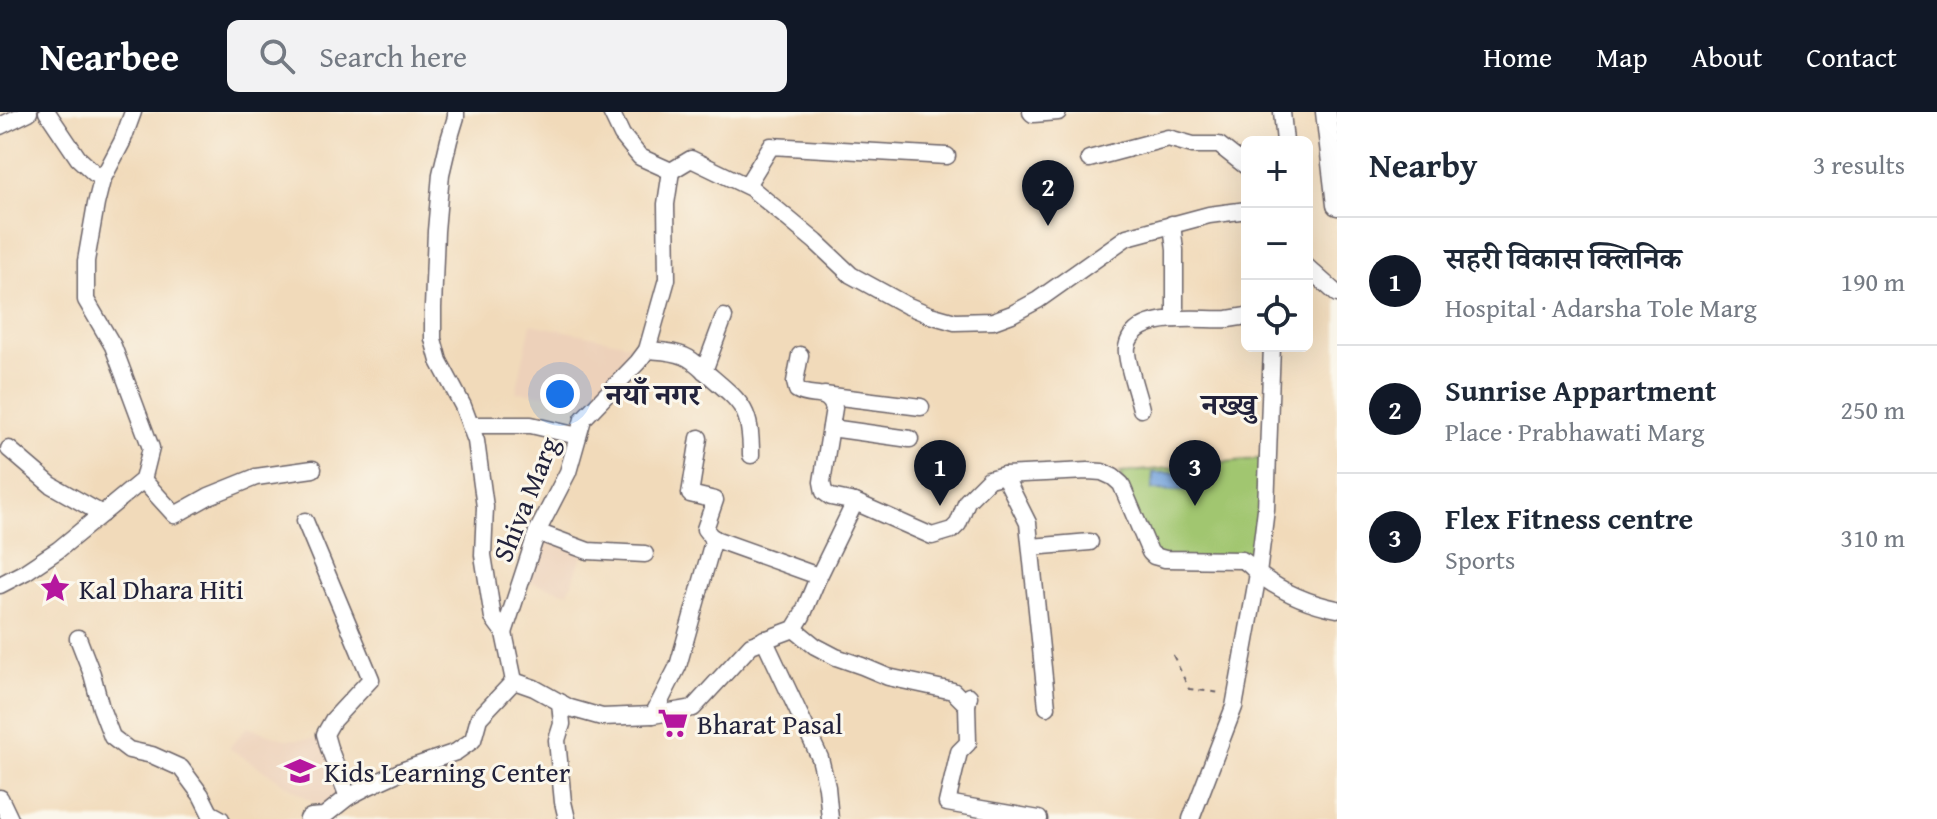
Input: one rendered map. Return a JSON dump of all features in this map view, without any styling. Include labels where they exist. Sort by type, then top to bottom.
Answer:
[{"type":"main road","points":[[1326,112],[1337,205]]},
{"type":"street","points":[[0,126],[29,112]]},
{"type":"street","points":[[47,112],[78,158],[102,180]]},
{"type":"street","points":[[0,585],[58,550],[143,480],[151,448],[113,346],[86,300],[86,261],[102,180],[122,142],[133,112]]},
{"type":"street","points":[[456,112],[441,174],[433,339],[439,361],[463,406],[476,441],[485,507],[483,555],[493,618],[504,633],[514,681]]},
{"type":"street","points":[[611,112],[622,135],[640,157],[671,171],[691,159],[747,185],[851,275],[906,305],[955,322],[993,321],[1012,314],[1038,300],[1127,237],[1209,215],[1241,211]]},
{"type":"street","points":[[1031,112],[1058,112]]},
{"type":"street","points":[[1282,112],[1284,136]]},
{"type":"street","points":[[1089,159],[1168,138],[1193,145],[1219,145],[1241,162]]},
{"type":"street","points":[[747,185],[771,146],[947,156]]},
{"type":"street","name":"Shiva Marg","points":[[504,633],[537,532],[568,472],[583,419],[647,350],[667,279],[666,204],[671,171]]},
{"type":"street","points":[[1172,224],[1175,319]]},
{"type":"street","points":[[1313,272],[1337,294]]},
{"type":"street","points":[[704,371],[724,317]]},
{"type":"street","points":[[1141,409],[1126,349],[1132,333],[1141,327],[1175,319],[1241,317]]},
{"type":"street","points":[[647,350],[684,356],[738,399],[747,414],[751,455]]},
{"type":"street","points":[[1191,819],[1234,707],[1258,574],[1266,509],[1272,352]]},
{"type":"street","points":[[800,355],[795,382],[797,390],[804,394],[921,407]]},
{"type":"street","points":[[824,395],[834,408],[822,482],[824,492],[831,497],[855,502],[932,536],[952,530],[958,524],[967,501],[989,479],[1004,475],[1102,472],[1121,484],[1154,556],[1165,559],[1242,560],[1276,586],[1321,606],[1337,609]]},
{"type":"street","points":[[470,425],[531,425],[578,436]]},
{"type":"street","points":[[831,428],[910,439]]},
{"type":"street","points":[[699,438],[690,494],[715,500],[705,529],[714,538],[818,576]]},
{"type":"street","points":[[9,449],[51,485],[102,514]]},
{"type":"street","points":[[143,480],[175,515],[209,496],[256,477],[313,469]]},
{"type":"street","points":[[1004,475],[1028,523],[1047,707]]},
{"type":"street","points":[[514,681],[570,708],[602,717],[653,715],[693,708],[751,645],[794,629],[855,502]]},
{"type":"street","points":[[305,521],[371,679],[333,720],[325,734],[348,797]]},
{"type":"street","points":[[537,532],[588,551],[645,554]]},
{"type":"street","points":[[653,715],[678,666],[714,538]]},
{"type":"street","points":[[1031,547],[1090,542]]},
{"type":"street","points":[[794,629],[815,646],[836,657],[888,677],[953,691],[968,700],[968,743],[959,752],[947,803],[1039,819]]},
{"type":"street","points":[[78,638],[112,737],[129,750],[152,755],[181,768],[210,813],[221,819]]},
{"type":"street","points":[[764,639],[820,758],[830,819]]},
{"type":"street","points":[[308,819],[324,816],[348,797],[404,770],[456,752],[473,740],[479,718],[514,681]]},
{"type":"street","points":[[560,702],[562,724],[557,740],[567,819]]},
{"type":"street","points":[[0,798],[10,819]]},
{"type":"path","points":[[1173,655],[1189,689],[1226,693],[1234,707]]},
{"type":"shaded area","points":[[531,324],[643,347],[583,408],[568,397],[516,392]]},
{"type":"shaded area","points":[[540,534],[584,551],[568,593],[523,580]]},
{"type":"shaded area","name":"Kids Learning Center","points":[[247,727],[285,739],[322,739],[342,795],[321,807],[229,748]]},
{"type":"green space","points":[[1264,458],[1255,563],[1145,563],[1120,473]]},
{"type":"water","points":[[1153,473],[1193,473],[1191,491],[1152,490]]},
{"type":"place","name":"Sunrise Appartment","points":[[1048,226]]},
{"type":"place","name":"सहरी विकास क्लिनिक","points":[[940,506]]},
{"type":"place","name":"Flex Fitness centre","points":[[1195,506]]},
{"type":"place","name":"Kal Dhara Hiti","points":[[55,588]]},
{"type":"place","name":"Bharat Pasal","points":[[673,723]]},
{"type":"place","name":"Kids Learning Center","points":[[300,771]]},
{"type":"district","name":"नयाँ नगर","points":[[653,394]]},
{"type":"district","name":"नख्खु","points":[[1229,404]]}]
